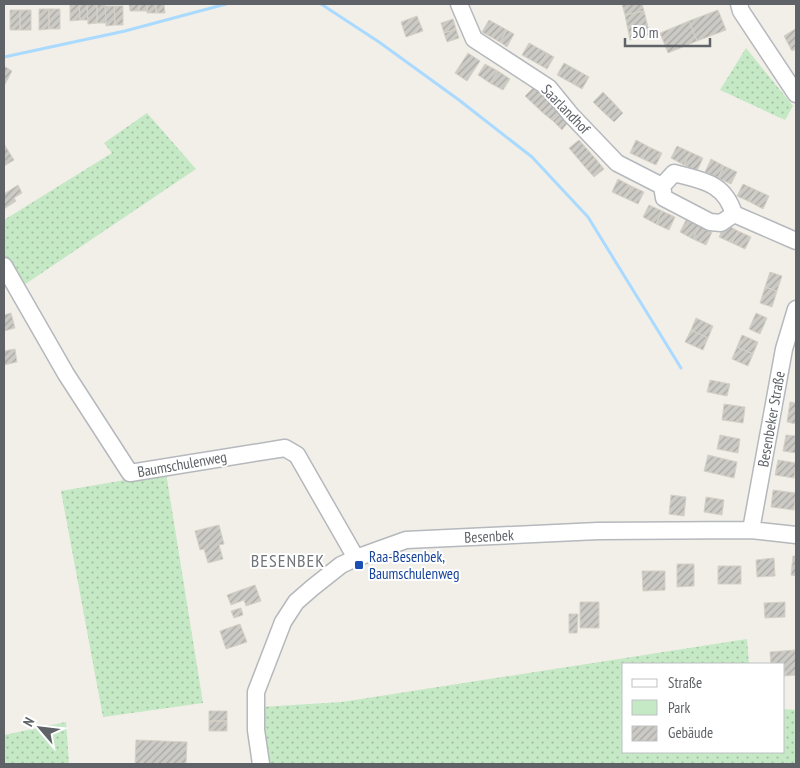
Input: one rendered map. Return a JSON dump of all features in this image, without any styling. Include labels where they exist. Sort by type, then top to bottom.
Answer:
[{"type":"street","name":"Saarlandhof","points":[[459,4],[474,39],[549,88],[571,115],[617,163],[662,186],[664,198],[710,222],[721,223],[734,214]]},
{"type":"street","points":[[739,4],[741,11],[796,94]]},
{"type":"street","points":[[662,186],[674,173],[710,183],[723,191],[730,200],[734,214],[796,241]]},
{"type":"street","name":"Baumschulenweg","points":[[4,266],[66,374],[130,473],[285,448],[297,455],[356,558]]},
{"type":"street","name":"Besenbeker Straße","points":[[751,530],[784,349],[796,308]]},
{"type":"street","name":"Besenbek","points":[[261,764],[256,730],[256,692],[283,622],[296,602],[341,566],[356,558],[406,540],[598,531],[751,530],[796,535]]},
{"type":"green space","points":[[746,48],[793,106],[785,120],[720,90]]},
{"type":"green space","points":[[147,113],[196,169],[21,287],[4,256],[4,220],[112,153],[104,143]]},
{"type":"green space","points":[[166,473],[203,703],[103,717],[61,491]]},
{"type":"green space","points":[[747,639],[749,663],[622,663],[622,753],[785,753],[785,709],[796,710],[796,764],[268,764],[261,707],[342,702]]},
{"type":"green space","points":[[66,722],[69,764],[4,764],[4,735]]},
{"type":"building","points":[[70,4],[79,4],[80,20],[70,21]]},
{"type":"building","points":[[79,4],[87,4],[88,20],[80,20]]},
{"type":"building","points":[[87,4],[97,4],[97,23],[88,24]]},
{"type":"building","points":[[97,4],[105,4],[106,23],[97,23]]},
{"type":"building","points":[[129,4],[139,4],[139,11],[130,11]]},
{"type":"building","points":[[139,4],[147,4],[147,11],[139,11]]},
{"type":"building","points":[[147,4],[156,4],[156,13],[147,13]]},
{"type":"building","points":[[156,4],[164,4],[165,13],[156,13]]},
{"type":"building","points":[[622,4],[642,4],[644,11],[625,15]]},
{"type":"building","points":[[105,6],[114,6],[115,25],[106,26]]},
{"type":"building","points":[[114,6],[123,6],[123,25],[115,25]]},
{"type":"building","points":[[39,9],[49,9],[49,29],[39,30]]},
{"type":"building","points":[[49,9],[60,9],[60,29],[49,29]]},
{"type":"building","points":[[10,10],[20,10],[20,30],[10,30]]},
{"type":"building","points":[[20,10],[31,10],[31,30],[20,30]]},
{"type":"building","points":[[718,10],[726,30],[697,41],[689,21]]},
{"type":"building","points":[[644,11],[650,35],[630,40],[625,15]]},
{"type":"building","points":[[417,16],[423,31],[406,37],[401,22]]},
{"type":"building","points":[[453,19],[456,29],[444,33],[441,23]]},
{"type":"building","points":[[489,20],[507,30],[500,42],[482,32]]},
{"type":"building","points":[[689,21],[697,41],[668,53],[660,33]]},
{"type":"building","points":[[456,29],[459,38],[447,42],[444,33]]},
{"type":"building","points":[[795,29],[796,49],[792,51],[784,36]]},
{"type":"building","points":[[507,30],[514,34],[507,47],[500,42]]},
{"type":"building","points":[[529,43],[547,53],[540,65],[522,55]]},
{"type":"building","points":[[468,53],[480,61],[467,81],[455,73]]},
{"type":"building","points":[[547,53],[554,57],[547,69],[540,65]]},
{"type":"building","points":[[564,63],[582,73],[575,85],[557,75]]},
{"type":"building","points":[[485,64],[498,71],[490,83],[478,75]]},
{"type":"building","points":[[4,66],[12,71],[4,86]]},
{"type":"building","points":[[498,71],[510,79],[503,90],[490,83]]},
{"type":"building","points":[[582,73],[589,77],[582,89],[575,85]]},
{"type":"building","points":[[534,87],[552,104],[543,113],[525,96]]},
{"type":"building","points":[[603,92],[609,98],[599,108],[593,102]]},
{"type":"building","points":[[609,98],[623,113],[614,122],[599,108]]},
{"type":"building","points":[[552,104],[561,112],[553,121],[543,113]]},
{"type":"building","points":[[561,112],[570,120],[562,130],[553,121]]},
{"type":"building","points":[[579,140],[595,158],[585,167],[569,148]]},
{"type":"building","points":[[636,140],[649,147],[643,159],[630,153]]},
{"type":"building","points":[[4,144],[14,160],[4,166]]},
{"type":"building","points":[[677,146],[690,152],[684,165],[671,158]]},
{"type":"building","points":[[649,147],[662,153],[656,165],[643,159]]},
{"type":"building","points":[[690,152],[703,158],[697,171],[684,165]]},
{"type":"building","points":[[595,158],[604,169],[594,177],[585,167]]},
{"type":"building","points":[[711,159],[724,166],[718,178],[705,172]]},
{"type":"building","points":[[724,166],[737,172],[731,184],[718,178]]},
{"type":"building","points":[[618,179],[631,186],[625,198],[612,192]]},
{"type":"building","points":[[743,184],[756,190],[750,202],[737,196]]},
{"type":"building","points":[[18,185],[22,193],[14,198],[16,201],[4,209],[4,194]]},
{"type":"building","points":[[631,186],[644,192],[638,204],[625,198]]},
{"type":"building","points":[[756,190],[769,196],[763,209],[750,202]]},
{"type":"building","points":[[649,205],[662,211],[656,224],[643,217]]},
{"type":"building","points":[[662,211],[675,217],[669,230],[656,224]]},
{"type":"building","points":[[686,220],[699,226],[693,239],[680,232]]},
{"type":"building","points":[[725,224],[738,231],[732,243],[719,237]]},
{"type":"building","points":[[699,226],[712,232],[706,245],[693,239]]},
{"type":"building","points":[[738,231],[751,237],[745,249],[732,243]]},
{"type":"building","points":[[770,272],[782,276],[777,291],[765,287]]},
{"type":"building","points":[[765,287],[777,291],[772,307],[760,303]]},
{"type":"building","points":[[11,313],[15,328],[4,331],[4,315]]},
{"type":"building","points":[[756,313],[767,318],[760,334],[749,329]]},
{"type":"building","points":[[696,318],[713,326],[708,338],[691,330]]},
{"type":"building","points":[[691,330],[708,338],[703,350],[685,342]]},
{"type":"building","points":[[742,335],[758,342],[753,354],[737,347]]},
{"type":"building","points":[[737,347],[753,354],[748,366],[732,359]]},
{"type":"building","points":[[15,349],[17,362],[4,365],[4,351]]},
{"type":"building","points":[[710,380],[730,384],[727,396],[707,392]]},
{"type":"building","points":[[790,402],[796,403],[796,424],[787,422]]},
{"type":"building","points":[[724,404],[745,407],[743,423],[722,420]]},
{"type":"building","points":[[720,435],[740,439],[738,453],[717,449]]},
{"type":"building","points":[[786,435],[796,436],[796,453],[783,451]]},
{"type":"building","points":[[708,455],[737,462],[734,478],[704,471]]},
{"type":"building","points":[[778,460],[796,463],[794,478],[775,475]]},
{"type":"building","points":[[773,490],[796,493],[794,510],[771,507]]},
{"type":"building","points":[[671,495],[686,497],[684,516],[669,514]]},
{"type":"building","points":[[706,497],[724,500],[722,515],[704,512]]},
{"type":"building","points":[[219,525],[224,544],[219,545],[223,559],[208,563],[204,549],[200,550],[195,531]]},
{"type":"building","points":[[793,556],[796,556],[796,576],[791,575]]},
{"type":"building","points":[[774,558],[775,576],[757,577],[756,560]]},
{"type":"building","points":[[677,564],[694,564],[694,586],[677,587]]},
{"type":"building","points":[[718,566],[741,566],[741,584],[718,584]]},
{"type":"building","points":[[642,571],[665,571],[665,590],[643,591]]},
{"type":"building","points":[[255,585],[261,601],[246,606],[244,600],[231,605],[227,595]]},
{"type":"building","points":[[580,602],[599,602],[599,628],[580,628]]},
{"type":"building","points":[[785,602],[785,617],[765,618],[764,603]]},
{"type":"building","points":[[241,608],[243,615],[234,618],[231,611]]},
{"type":"building","points":[[569,614],[578,614],[577,633],[569,633]]},
{"type":"building","points":[[240,624],[247,642],[226,649],[220,631]]},
{"type":"building","points":[[795,650],[796,675],[785,676],[785,663],[771,663],[770,652]]},
{"type":"building","points":[[209,711],[227,711],[227,721],[209,721]]},
{"type":"building","points":[[209,721],[227,721],[227,731],[209,731]]},
{"type":"building","points":[[136,740],[187,742],[186,764],[135,764]]},
{"type":"waterway","points":[[4,57],[125,31],[226,4]]},
{"type":"waterway","points":[[321,4],[379,42],[459,100],[532,157],[588,217],[681,368]]},
{"type":"place","name":"Raa-Besenbek, Baumschulenweg","points":[[359,565]]},
{"type":"district","name":"BESENBEK","points":[[288,560]]}]
